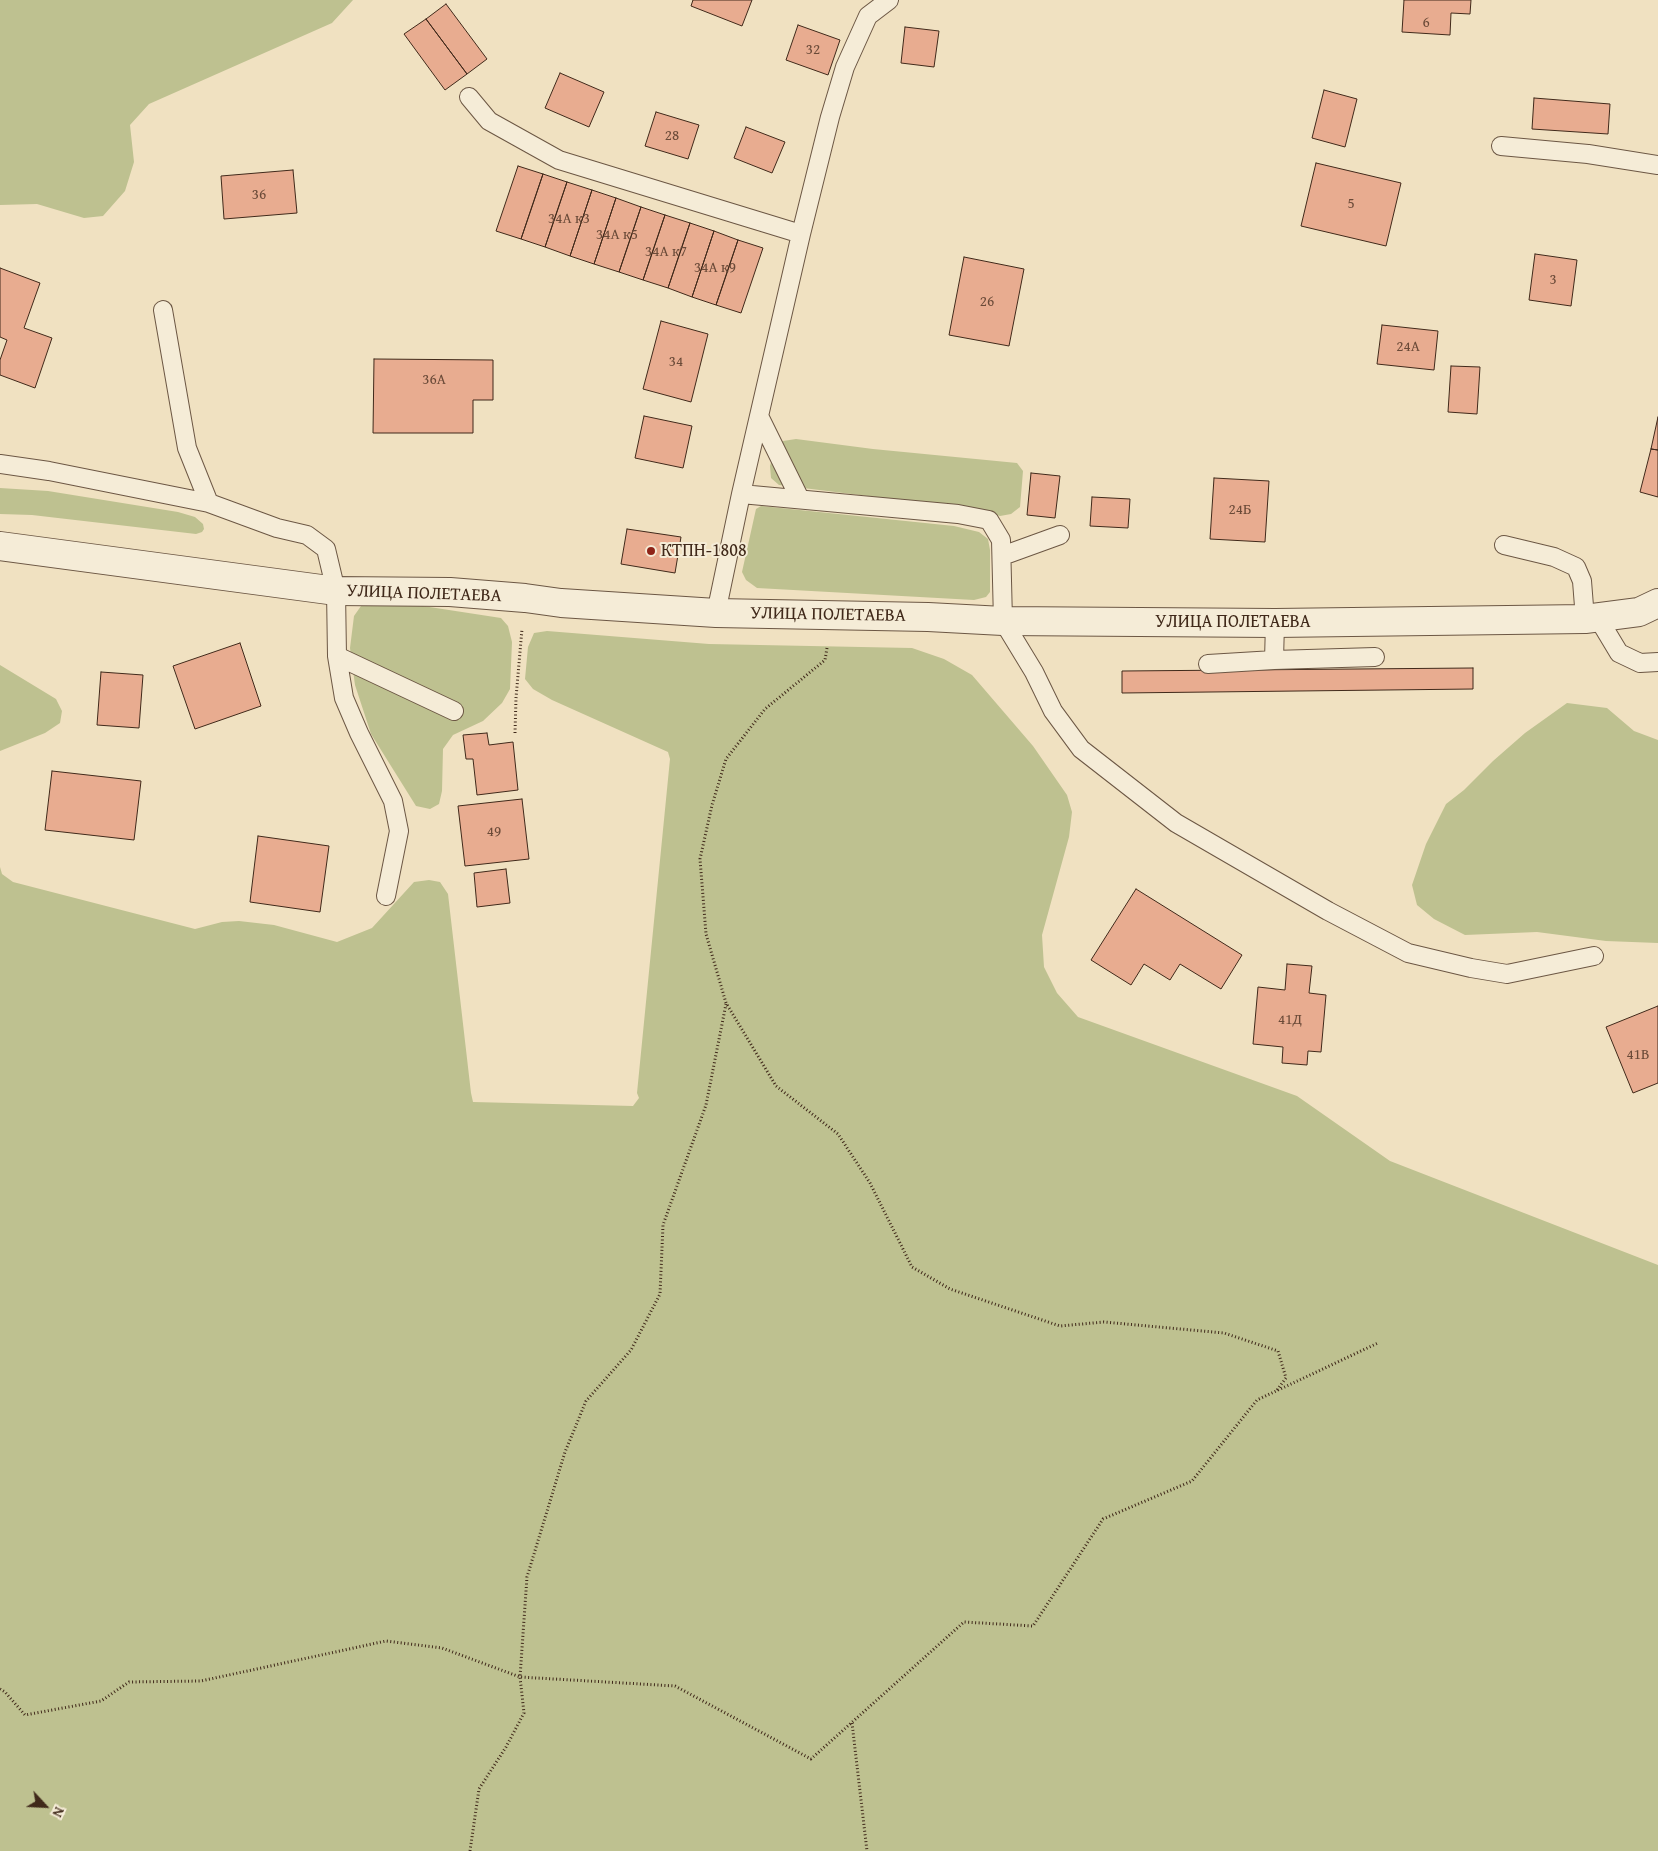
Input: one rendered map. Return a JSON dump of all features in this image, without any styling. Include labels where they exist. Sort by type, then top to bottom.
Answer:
[{"type":"street","name":"УЛИЦА ПОЛЕТАЕВА","points":[[0,546],[336,591],[450,592],[561,603],[716,613],[928,617],[1003,621],[1274,623],[1591,619],[1639,612],[1658,603]]},
{"type":"lane","points":[[716,613],[741,494],[801,234],[830,118],[845,67],[868,16],[889,0]]},
{"type":"lane","points":[[469,98],[489,121],[559,160],[801,234]]},
{"type":"lane","points":[[1501,146],[1588,154],[1658,165]]},
{"type":"lane","points":[[163,310],[187,448],[210,503]]},
{"type":"lane","points":[[759,416],[800,500]]},
{"type":"lane","points":[[0,464],[49,471],[210,503],[277,528],[307,535],[326,550],[336,591],[337,656],[344,698],[358,733],[393,801],[399,831],[386,896]]},
{"type":"lane","points":[[741,494],[958,514],[989,520],[1001,540],[1003,621],[1034,672],[1053,711],[1081,749],[1176,823],[1328,911],[1408,953],[1471,968],[1507,974],[1594,956]]},
{"type":"lane","points":[[1002,556],[1060,535]]},
{"type":"lane","points":[[1504,545],[1554,557],[1576,567],[1582,581],[1591,619],[1620,653],[1640,662],[1658,662]]},
{"type":"lane","points":[[1274,623],[1274,660]]},
{"type":"lane","points":[[337,656],[454,711]]},
{"type":"lane","points":[[1208,664],[1274,660],[1375,658]]},
{"type":"path","points":[[833,615],[825,660],[772,703],[759,716],[726,758],[712,805],[700,859],[706,934],[726,1003],[776,1086],[838,1134],[870,1183],[912,1268],[950,1289],[1060,1326],[1104,1322],[1224,1334],[1278,1351],[1286,1378],[1277,1390]]},
{"type":"path","points":[[515,733],[516,698],[523,627]]},
{"type":"path","points":[[470,1851],[479,1788],[506,1747],[524,1713],[520,1677],[527,1577],[565,1452],[586,1401],[631,1350],[660,1294],[663,1225],[706,1105],[726,1003]]},
{"type":"path","points":[[0,1689],[5,1692],[25,1715],[101,1701],[129,1682],[200,1681],[386,1641],[442,1648],[520,1677],[676,1686],[811,1759],[964,1622],[1033,1626],[1102,1519],[1192,1482],[1257,1400],[1378,1343]]},
{"type":"path","points":[[852,1722],[867,1851]]},
{"type":"green space","points":[[0,0],[353,0],[332,23],[149,104],[130,125],[134,162],[125,191],[103,216],[84,218],[37,204],[0,205]]},
{"type":"green space","points":[[796,439],[873,449],[1017,463],[1023,471],[1020,507],[1011,514],[1000,516],[981,510],[779,485],[771,478],[770,466],[774,452],[783,441]]},
{"type":"green space","points":[[0,488],[48,491],[178,512],[195,517],[203,524],[204,529],[196,534],[32,515],[0,514]]},
{"type":"green space","points":[[761,506],[954,526],[979,532],[988,539],[990,550],[990,592],[986,597],[974,600],[757,588],[746,580],[742,572],[756,509]]},
{"type":"green space","points":[[384,600],[501,618],[508,626],[512,642],[510,689],[502,703],[483,721],[453,735],[443,749],[442,791],[439,804],[430,809],[416,806],[371,734],[355,685],[350,648],[354,616],[361,606],[373,601]]},
{"type":"green space","points":[[547,631],[709,644],[912,648],[944,659],[972,675],[1033,746],[1067,795],[1072,812],[1069,837],[1042,935],[1044,967],[1057,993],[1078,1017],[1297,1096],[1390,1161],[1658,1265],[1658,1851],[0,1851],[0,867],[2,874],[13,882],[195,929],[222,922],[239,921],[274,925],[337,942],[372,928],[414,882],[429,880],[440,882],[448,894],[473,1102],[633,1106],[639,1098],[637,1093],[670,759],[668,752],[552,700],[533,689],[525,679],[528,647],[534,633]]},
{"type":"green space","points":[[0,665],[56,699],[62,711],[60,723],[45,733],[0,751]]},
{"type":"green space","points":[[1567,703],[1607,708],[1634,731],[1658,740],[1658,943],[1606,941],[1537,932],[1465,935],[1434,919],[1417,905],[1412,885],[1426,844],[1446,804],[1464,790],[1525,733]]},
{"type":"building","points":[[693,0],[752,0],[742,26],[691,6]]},
{"type":"building","points":[[1404,0],[1471,0],[1470,14],[1451,13],[1450,35],[1402,32]]},
{"type":"building","points":[[446,4],[487,59],[467,74],[426,19]]},
{"type":"building","points":[[426,19],[467,74],[445,90],[404,34]]},
{"type":"building","points":[[798,25],[840,40],[828,75],[786,60]]},
{"type":"building","points":[[905,27],[939,31],[934,67],[901,63]]},
{"type":"building","points":[[560,73],[604,92],[589,127],[545,108]]},
{"type":"building","points":[[1324,90],[1357,99],[1345,147],[1312,138]]},
{"type":"building","points":[[1534,98],[1610,104],[1608,134],[1532,129]]},
{"type":"building","points":[[656,112],[699,125],[688,159],[645,146]]},
{"type":"building","points":[[746,127],[785,142],[772,173],[734,158]]},
{"type":"building","points":[[1316,163],[1401,183],[1386,246],[1301,226]]},
{"type":"building","points":[[518,166],[543,174],[521,239],[496,231]]},
{"type":"building","points":[[293,170],[297,213],[224,219],[221,176]]},
{"type":"building","points":[[543,174],[567,182],[545,247],[521,239]]},
{"type":"building","points":[[567,182],[592,190],[570,256],[545,247]]},
{"type":"building","points":[[592,190],[616,198],[594,264],[570,256]]},
{"type":"building","points":[[616,198],[641,207],[619,272],[594,264]]},
{"type":"building","points":[[641,207],[665,215],[643,280],[619,272]]},
{"type":"building","points":[[665,215],[690,223],[668,288],[643,280]]},
{"type":"building","points":[[690,223],[714,231],[692,297],[668,288]]},
{"type":"building","points":[[714,231],[738,240],[716,305],[692,297]]},
{"type":"building","points":[[738,240],[763,248],[741,313],[716,305]]},
{"type":"building","points":[[1535,254],[1577,260],[1571,306],[1529,300]]},
{"type":"building","points":[[964,257],[1024,269],[1009,346],[949,335]]},
{"type":"building","points":[[0,268],[40,283],[24,328],[52,338],[35,388],[0,375],[0,360],[7,340],[0,337]]},
{"type":"building","points":[[661,321],[708,334],[691,402],[643,389]]},
{"type":"building","points":[[1382,325],[1438,331],[1434,370],[1377,364]]},
{"type":"building","points":[[374,359],[493,360],[493,400],[473,400],[473,433],[373,433]]},
{"type":"building","points":[[1451,366],[1480,367],[1477,414],[1448,412]]},
{"type":"building","points":[[644,416],[692,426],[683,468],[635,458]]},
{"type":"building","points":[[1658,417],[1658,450],[1651,449]]},
{"type":"building","points":[[1651,449],[1658,450],[1658,497],[1640,492]]},
{"type":"building","points":[[1031,473],[1060,476],[1055,518],[1027,515]]},
{"type":"building","points":[[1214,478],[1269,481],[1265,542],[1210,539]]},
{"type":"building","points":[[1092,497],[1130,499],[1128,528],[1090,526]]},
{"type":"building","name":"КТПН-1808","points":[[627,529],[681,537],[675,573],[621,564]]},
{"type":"building","points":[[240,643],[261,706],[195,729],[173,666]]},
{"type":"building","points":[[1473,668],[1473,689],[1122,693],[1122,671]]},
{"type":"building","points":[[101,672],[143,675],[139,728],[97,725]]},
{"type":"building","points":[[487,733],[489,745],[513,742],[518,790],[477,795],[473,759],[466,759],[463,735]]},
{"type":"building","points":[[52,771],[141,781],[134,840],[45,830]]},
{"type":"building","points":[[522,799],[529,859],[465,866],[458,806]]},
{"type":"building","points":[[258,836],[329,846],[320,912],[250,902]]},
{"type":"building","points":[[506,869],[510,903],[477,907],[474,873]]},
{"type":"building","points":[[1136,889],[1242,955],[1221,989],[1180,964],[1170,980],[1144,964],[1131,985],[1091,960]]},
{"type":"building","points":[[1287,964],[1312,966],[1309,993],[1326,995],[1321,1052],[1308,1051],[1307,1065],[1282,1063],[1283,1047],[1253,1044],[1258,987],[1285,990]]},
{"type":"building","points":[[1658,1006],[1658,1083],[1633,1093],[1606,1027]]},
{"type":"place","name":"КТПН-1808","points":[[651,551]]}]
